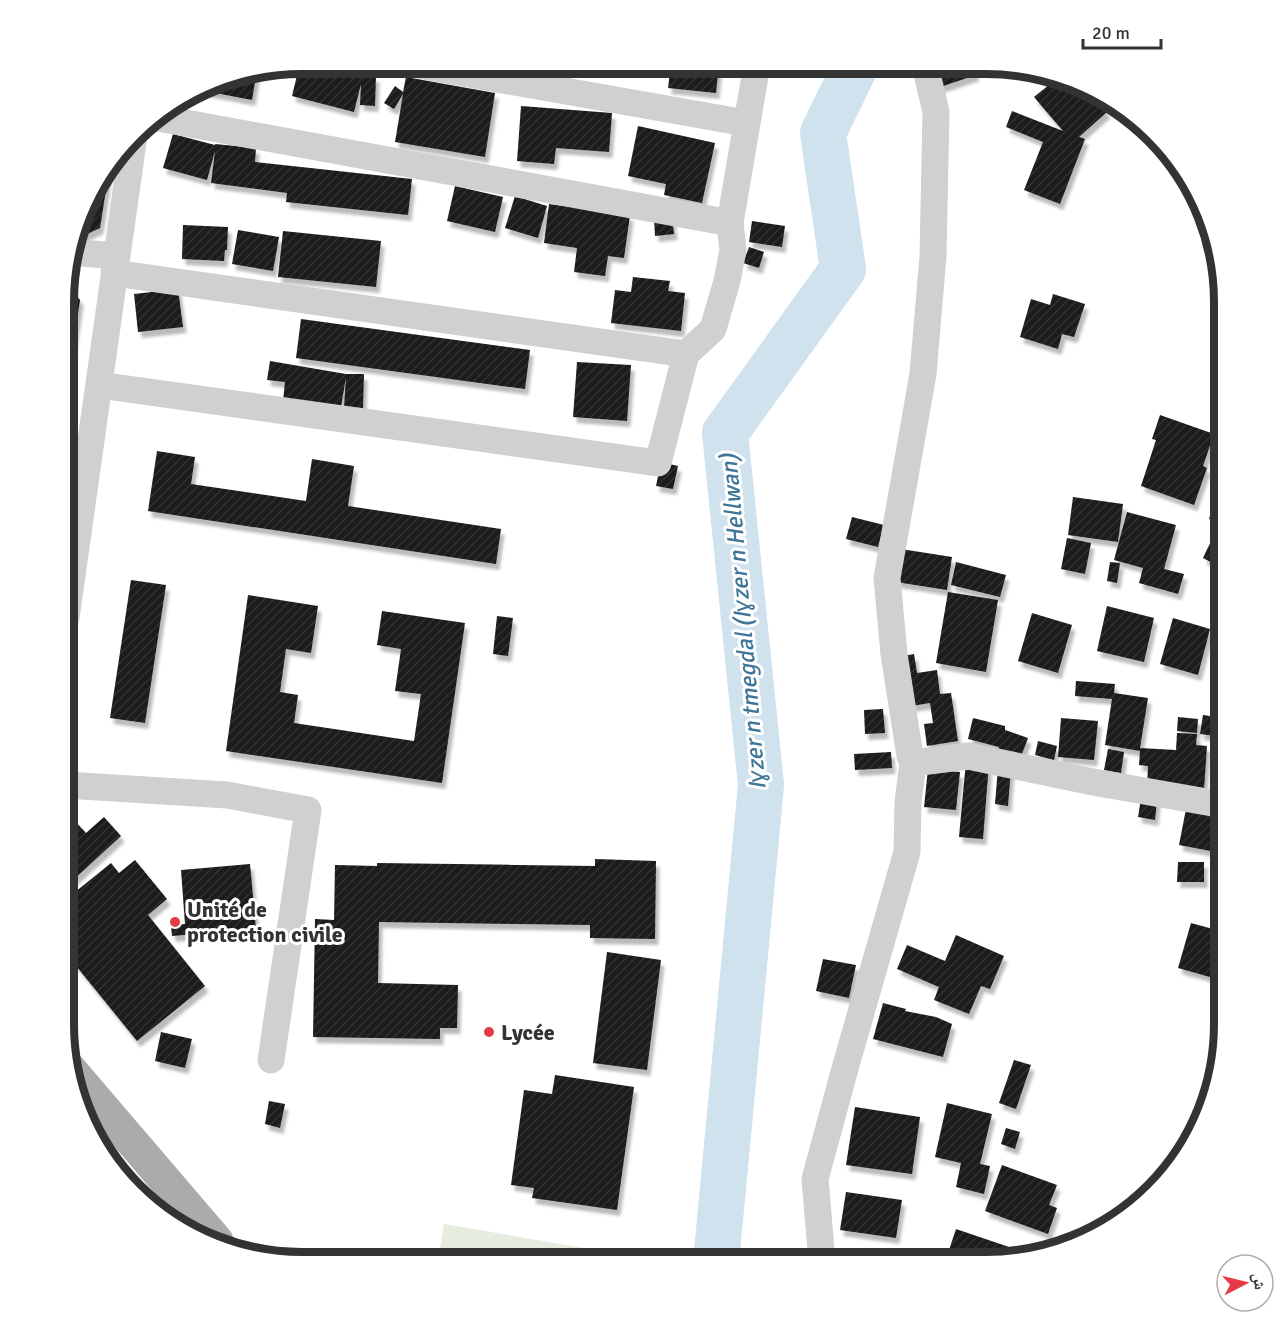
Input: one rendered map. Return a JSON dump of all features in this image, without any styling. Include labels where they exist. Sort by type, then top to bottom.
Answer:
[{"type":"main road","points":[[85,1095],[208,1231]]},
{"type":"street","points":[[469,74],[747,123]]},
{"type":"street","points":[[99,385],[658,463],[686,354],[713,329],[733,250],[730,223],[755,74]]},
{"type":"street","points":[[821,1252],[815,1179],[908,852],[908,802],[913,763],[894,654],[887,578],[923,374],[933,256],[936,112],[927,74]]},
{"type":"street","points":[[165,119],[730,223]]},
{"type":"street","points":[[74,511],[99,385],[132,149]]},
{"type":"street","points":[[78,255],[116,265],[686,354]]},
{"type":"street","points":[[913,763],[968,756],[1093,782],[1214,803]]},
{"type":"street","points":[[74,786],[227,795],[308,810],[271,1060]]},
{"type":"shaded area","points":[[444,1224],[590,1249],[590,1252],[440,1252]]},
{"type":"building","points":[[297,74],[376,76],[375,106],[360,105],[361,84],[354,112],[292,96]]},
{"type":"building","points":[[670,74],[718,74],[716,93],[668,88]]},
{"type":"building","points":[[936,74],[976,75],[940,87]]},
{"type":"building","points":[[406,77],[495,93],[485,157],[395,142],[403,94],[394,109],[384,103],[395,86],[403,92]]},
{"type":"building","points":[[256,78],[252,100],[211,92]]},
{"type":"building","points":[[1049,82],[1086,97],[1101,105],[1107,112],[1079,137],[1085,139],[1060,204],[1024,190],[1043,142],[1006,127],[1012,111],[1063,131],[1034,97],[1050,84]]},
{"type":"building","points":[[521,106],[612,113],[609,152],[556,148],[554,164],[517,161]]},
{"type":"building","points":[[638,126],[715,143],[702,203],[664,195],[666,184],[628,176]]},
{"type":"building","points":[[173,134],[215,145],[256,148],[255,162],[412,179],[408,215],[286,202],[287,193],[211,183],[215,151],[207,180],[163,168]]},
{"type":"building","points":[[107,182],[100,228],[83,236]]},
{"type":"building","points":[[455,186],[503,197],[495,232],[447,221]]},
{"type":"building","points":[[515,196],[547,206],[538,238],[505,228]]},
{"type":"building","points":[[549,204],[630,215],[624,258],[608,256],[605,276],[574,272],[577,248],[544,243]]},
{"type":"building","points":[[672,217],[674,234],[655,236],[654,218]]},
{"type":"building","points":[[752,221],[785,226],[782,247],[749,242]]},
{"type":"building","points":[[183,225],[228,227],[224,261],[182,259]]},
{"type":"building","points":[[238,230],[279,237],[273,271],[232,264]]},
{"type":"building","points":[[283,231],[381,241],[376,287],[278,277]]},
{"type":"building","points":[[749,247],[764,252],[759,268],[743,263]]},
{"type":"building","points":[[633,277],[670,281],[668,291],[685,293],[681,331],[611,323],[615,290],[631,292]]},
{"type":"building","points":[[178,289],[183,327],[138,332],[134,294]]},
{"type":"building","points":[[74,293],[80,300],[74,341]]},
{"type":"building","points":[[1053,294],[1085,304],[1074,337],[1062,334],[1058,349],[1020,337],[1031,299],[1050,305]]},
{"type":"building","points":[[301,319],[530,350],[525,389],[296,358]]},
{"type":"building","points":[[270,361],[346,374],[364,374],[363,408],[344,407],[346,377],[341,407],[283,401],[285,382],[267,380]]},
{"type":"building","points":[[577,362],[631,365],[627,421],[573,417]]},
{"type":"building","points":[[1160,415],[1214,434],[1203,466],[1207,468],[1194,505],[1141,486],[1156,440],[1152,439]]},
{"type":"building","points":[[157,451],[195,457],[191,484],[306,501],[312,459],[354,466],[348,506],[501,529],[496,564],[148,511]]},
{"type":"building","points":[[661,462],[678,466],[673,489],[656,486]]},
{"type":"building","points":[[1073,497],[1123,504],[1118,542],[1068,535]]},
{"type":"building","points":[[1214,501],[1214,520],[1209,519]]},
{"type":"building","points":[[1127,512],[1176,525],[1164,569],[1184,574],[1178,594],[1139,583],[1143,568],[1114,560]]},
{"type":"building","points":[[852,517],[884,525],[878,547],[846,539]]},
{"type":"building","points":[[1067,538],[1091,543],[1085,574],[1061,569]]},
{"type":"building","points":[[1212,539],[1214,540],[1214,564],[1203,558]]},
{"type":"building","points":[[901,549],[952,557],[947,590],[896,582]]},
{"type":"building","points":[[956,562],[1006,575],[1000,597],[951,585]]},
{"type":"building","points":[[1110,562],[1120,563],[1117,583],[1107,581]]},
{"type":"building","points":[[131,580],[166,585],[145,723],[110,718]]},
{"type":"building","points":[[948,592],[998,600],[986,672],[936,663]]},
{"type":"building","points":[[248,595],[318,606],[311,653],[286,649],[280,692],[298,695],[294,723],[414,741],[421,694],[395,691],[401,649],[377,645],[382,611],[465,623],[442,783],[226,751]]},
{"type":"building","points":[[1107,606],[1154,618],[1144,662],[1097,651]]},
{"type":"building","points":[[1032,613],[1072,625],[1058,673],[1018,661]]},
{"type":"building","points":[[497,616],[513,618],[508,656],[493,654]]},
{"type":"building","points":[[1173,618],[1210,629],[1198,675],[1160,664]]},
{"type":"building","points":[[914,654],[917,673],[937,670],[940,694],[951,693],[958,741],[927,746],[924,724],[933,723],[930,703],[911,706],[903,656]]},
{"type":"building","points":[[1076,681],[1115,684],[1114,693],[1148,698],[1140,748],[1176,750],[1177,733],[1197,734],[1196,745],[1207,746],[1204,790],[1147,787],[1148,766],[1139,765],[1140,751],[1105,745],[1112,699],[1075,696]]},
{"type":"building","points":[[883,709],[885,733],[865,734],[864,710]]},
{"type":"building","points":[[1203,715],[1214,717],[1214,736],[1200,734]]},
{"type":"building","points":[[1178,717],[1198,719],[1197,733],[1177,731]]},
{"type":"building","points":[[973,718],[1005,726],[1005,730],[1028,738],[1019,762],[997,754],[999,747],[968,739]]},
{"type":"building","points":[[1061,718],[1098,721],[1094,760],[1058,757]]},
{"type":"building","points":[[1038,741],[1057,746],[1054,760],[1035,755]]},
{"type":"building","points":[[1108,749],[1124,752],[1121,773],[1104,770]]},
{"type":"building","points":[[891,752],[892,768],[855,770],[854,754]]},
{"type":"building","points":[[966,761],[989,763],[983,839],[959,837]]},
{"type":"building","points":[[998,768],[1011,769],[1008,806],[995,804]]},
{"type":"building","points":[[928,769],[960,772],[956,810],[924,807]]},
{"type":"building","points":[[1141,798],[1157,800],[1155,820],[1138,817]]},
{"type":"building","points":[[1186,809],[1214,814],[1214,852],[1179,845]]},
{"type":"building","points":[[104,817],[121,836],[74,879],[74,820],[86,833]]},
{"type":"building","points":[[595,859],[656,861],[655,939],[590,938],[590,925],[379,922],[378,983],[458,985],[457,1028],[440,1028],[440,1039],[313,1037],[315,919],[334,920],[335,865],[377,866],[377,863],[595,866]]},
{"type":"building","points":[[135,860],[167,899],[148,915],[205,986],[137,1041],[74,963],[74,939],[78,936],[74,931],[74,893],[111,863],[119,873]]},
{"type":"building","points":[[1178,862],[1204,862],[1204,882],[1177,882]]},
{"type":"building","points":[[250,864],[256,929],[172,936],[171,925],[185,924],[181,870]]},
{"type":"building","points":[[1191,923],[1214,929],[1214,978],[1178,968]]},
{"type":"building","points":[[956,935],[1004,956],[990,989],[981,986],[969,1014],[934,1000],[939,987],[897,969],[907,945],[945,961]]},
{"type":"building","points":[[607,952],[661,960],[647,1070],[593,1063]]},
{"type":"building","points":[[823,959],[856,965],[849,998],[816,991]]},
{"type":"building","points":[[883,1003],[906,1009],[905,1011],[936,1017],[952,1024],[943,1057],[873,1039]]},
{"type":"building","points":[[161,1032],[192,1039],[185,1068],[155,1061]]},
{"type":"building","points":[[1014,1060],[1031,1065],[1016,1109],[999,1103]]},
{"type":"building","points":[[555,1075],[634,1087],[617,1210],[532,1198],[534,1188],[511,1185],[524,1090],[552,1094]]},
{"type":"building","points":[[269,1101],[285,1104],[280,1128],[265,1124]]},
{"type":"building","points":[[947,1103],[992,1114],[980,1164],[990,1166],[984,1194],[956,1187],[961,1163],[935,1157]]},
{"type":"building","points":[[855,1107],[920,1117],[912,1174],[846,1165]]},
{"type":"building","points":[[1006,1128],[1020,1132],[1015,1149],[1001,1144]]},
{"type":"building","points":[[1002,1165],[1057,1185],[1049,1205],[1057,1208],[1048,1234],[985,1211]]},
{"type":"building","points":[[846,1192],[902,1200],[896,1238],[840,1230]]},
{"type":"building","points":[[956,1229],[1009,1247],[1008,1250],[948,1252]]},
{"type":"waterway","name":"Iɣzer n tmegdal (Iɣzer n Hellwan)","points":[[717,1252],[761,785],[725,433],[843,269],[823,133],[852,74]]},
{"type":"place","name":"Unité de protection civile","points":[[175,922]]},
{"type":"place","name":"Lycée","points":[[489,1032]]}]
